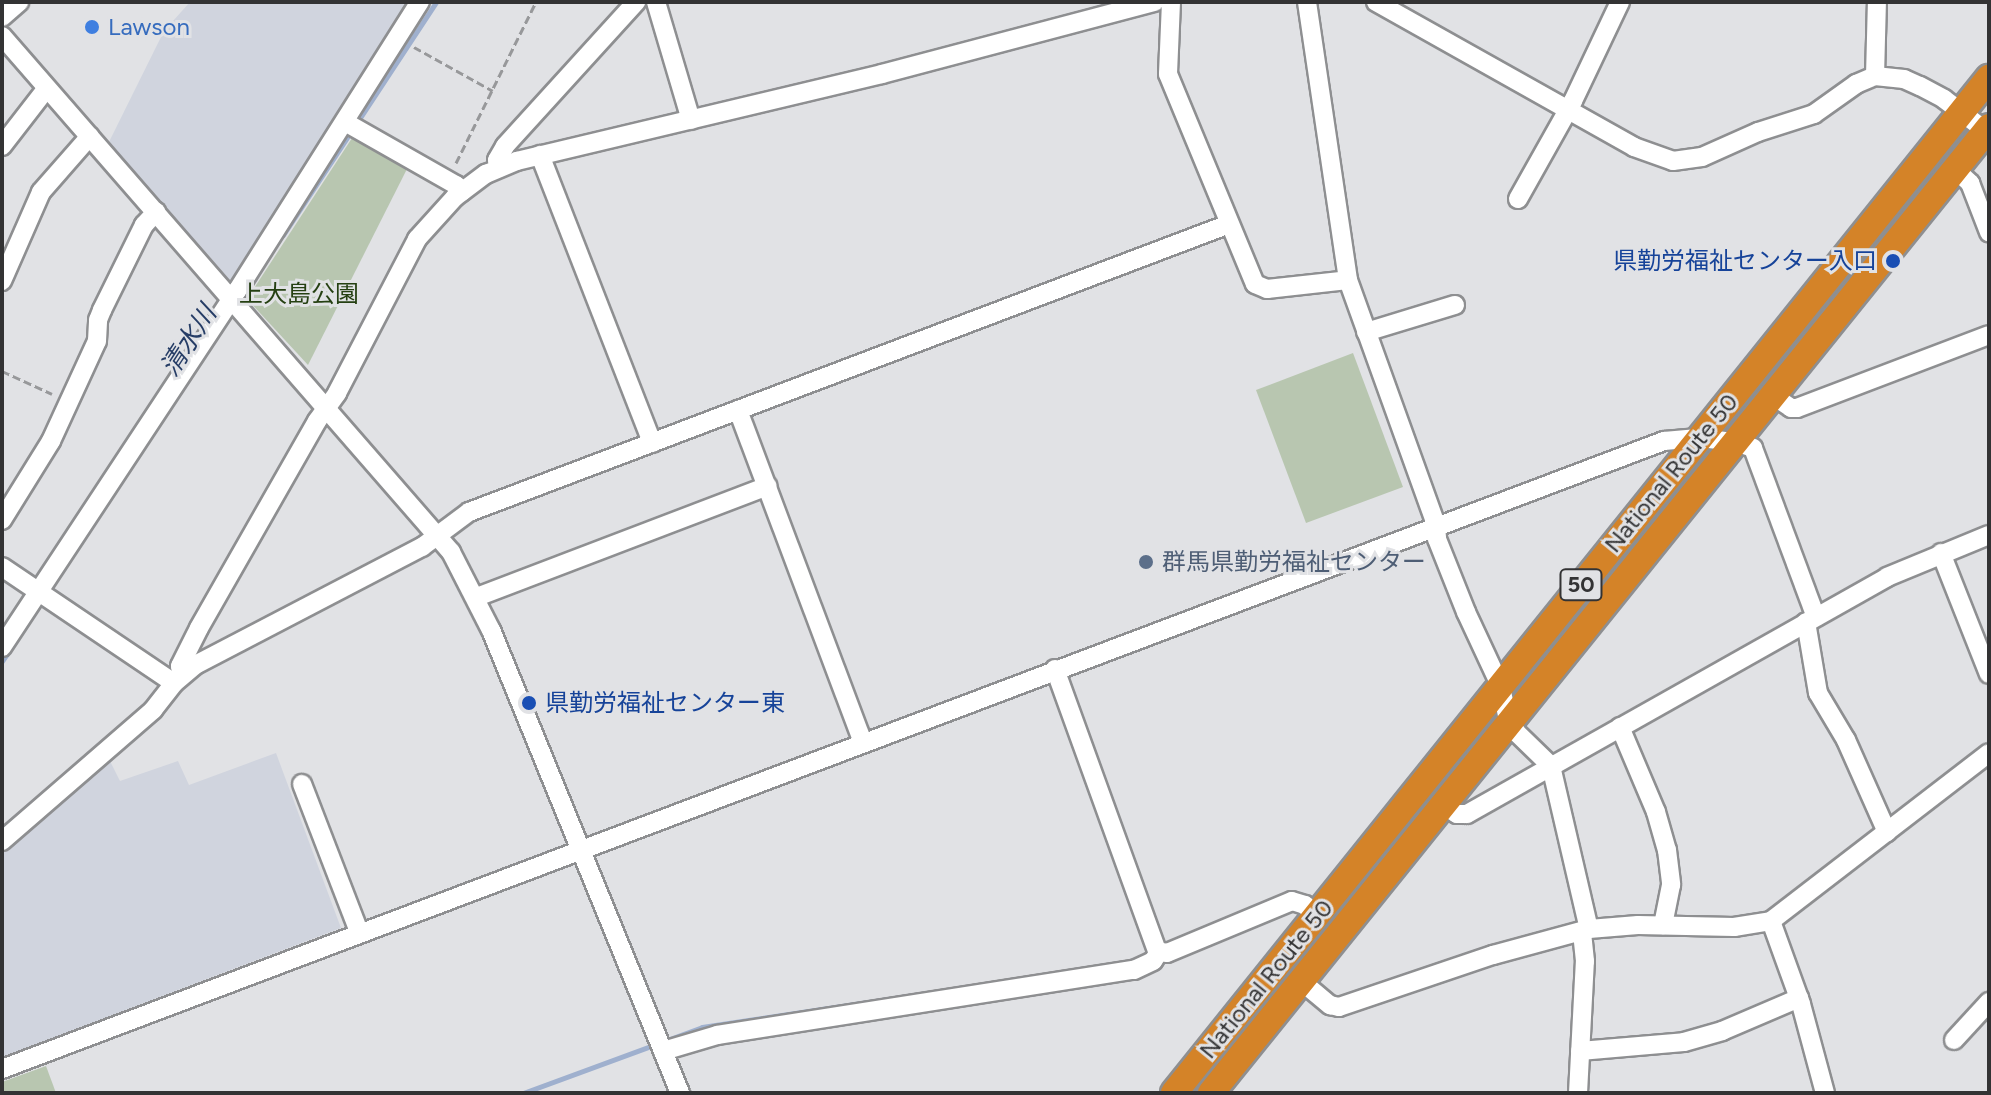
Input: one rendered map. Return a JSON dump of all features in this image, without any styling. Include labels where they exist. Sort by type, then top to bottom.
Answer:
[{"type":"highway","name":"National Route 50","points":[[1174,1093],[1989,78]]},
{"type":"highway","name":"National Route 50","points":[[1211,1093],[1987,129]]},
{"type":"street","points":[[2,17],[19,2]]},
{"type":"street","points":[[2,647],[232,298],[420,2]]},
{"type":"street","points":[[499,168],[497,160],[505,146],[636,2]]},
{"type":"street","points":[[656,2],[691,120]]},
{"type":"street","points":[[178,679],[180,666],[199,628],[327,407],[417,239],[455,186],[540,155],[691,120],[1155,2]]},
{"type":"street","points":[[1171,2],[1168,74],[1252,277],[1262,289],[1348,280]]},
{"type":"street","points":[[1307,2],[1348,280],[1436,524],[1437,539],[1501,687],[1510,722],[1551,766],[1586,930],[1578,1093]]},
{"type":"street","points":[[1376,2],[1634,147],[1658,157],[1687,161],[1814,114],[1856,84],[1875,76],[1904,79],[1987,129]]},
{"type":"street","points":[[1518,199],[1568,108],[1620,2]]},
{"type":"street","points":[[1875,76],[1877,2]]},
{"type":"street","points":[[2,36],[438,533],[477,597],[680,1093]]},
{"type":"street","points":[[2,146],[47,88]]},
{"type":"street","points":[[345,122],[455,186]]},
{"type":"street","points":[[2,281],[41,192],[90,136]]},
{"type":"street","points":[[540,155],[652,443]]},
{"type":"street","points":[[1955,169],[1970,183],[1989,232]]},
{"type":"street","points":[[2,520],[51,441],[67,400],[97,341],[102,310],[144,225],[156,212]]},
{"type":"street","points":[[2,841],[153,710],[178,679],[422,547],[469,512],[1229,224]]},
{"type":"street","points":[[1366,332],[1455,305]]},
{"type":"street","points":[[1772,395],[1791,408],[1797,408],[1989,335]]},
{"type":"street","points":[[738,410],[863,742]]},
{"type":"street","points":[[2,1069],[1436,524],[1648,446],[1676,439],[1701,438],[1749,445],[1758,458],[1811,620],[1818,693],[1846,740],[1887,832]]},
{"type":"street","points":[[477,597],[767,486]]},
{"type":"street","points":[[1442,804],[1457,814],[1467,814],[1887,577],[1989,535]]},
{"type":"street","points":[[1941,553],[1989,674]]},
{"type":"street","points":[[2,567],[178,679]]},
{"type":"street","points":[[1055,669],[1159,952]]},
{"type":"street","points":[[1620,727],[1656,812],[1667,850],[1671,885],[1663,925]]},
{"type":"street","points":[[1301,981],[1330,1005],[1345,1006],[1493,955],[1586,930],[1663,925],[1734,927],[1771,921],[1987,757]]},
{"type":"street","points":[[302,784],[359,932]]},
{"type":"street","points":[[1159,952],[1167,953],[1292,901],[1305,905],[1315,916]]},
{"type":"street","points":[[1771,921],[1799,998],[1825,1093]]},
{"type":"street","points":[[663,1051],[717,1035],[1134,970],[1153,961],[1159,952]]},
{"type":"street","points":[[1580,1051],[1684,1042],[1722,1031],[1799,998]]},
{"type":"street","points":[[1954,1040],[1989,1002]]},
{"type":"path","points":[[455,186],[493,91],[536,2]]},
{"type":"path","points":[[412,48],[419,47],[493,91]]},
{"type":"path","points":[[2,371],[67,400]]},
{"type":"shaded area","points":[[190,2],[411,2],[229,284],[106,148],[164,31]]},
{"type":"shaded area","points":[[276,753],[341,928],[2,1057],[2,852],[109,759],[120,781],[178,761],[189,785]]},
{"type":"green space","name":"上大島公園","points":[[354,135],[409,165],[308,365],[247,299]]},
{"type":"green space","points":[[1353,353],[1403,487],[1306,523],[1256,390]]},
{"type":"green space","points":[[46,1066],[56,1093],[2,1093],[2,1082]]},
{"type":"waterway","name":"清水川","points":[[283,235],[436,2]]},
{"type":"waterway","name":"清水川","points":[[2,661],[9,651]]},
{"type":"waterway","points":[[523,1093],[702,1027],[934,992]]},
{"type":"place","name":"Lawson","points":[[92,27]]},
{"type":"place","name":"県勤労福祉センター入口","points":[[1893,261]]},
{"type":"place","name":"群馬県勤労福祉センター","points":[[1146,562]]},
{"type":"place","name":"県勤労福祉センター東","points":[[529,703]]}]
